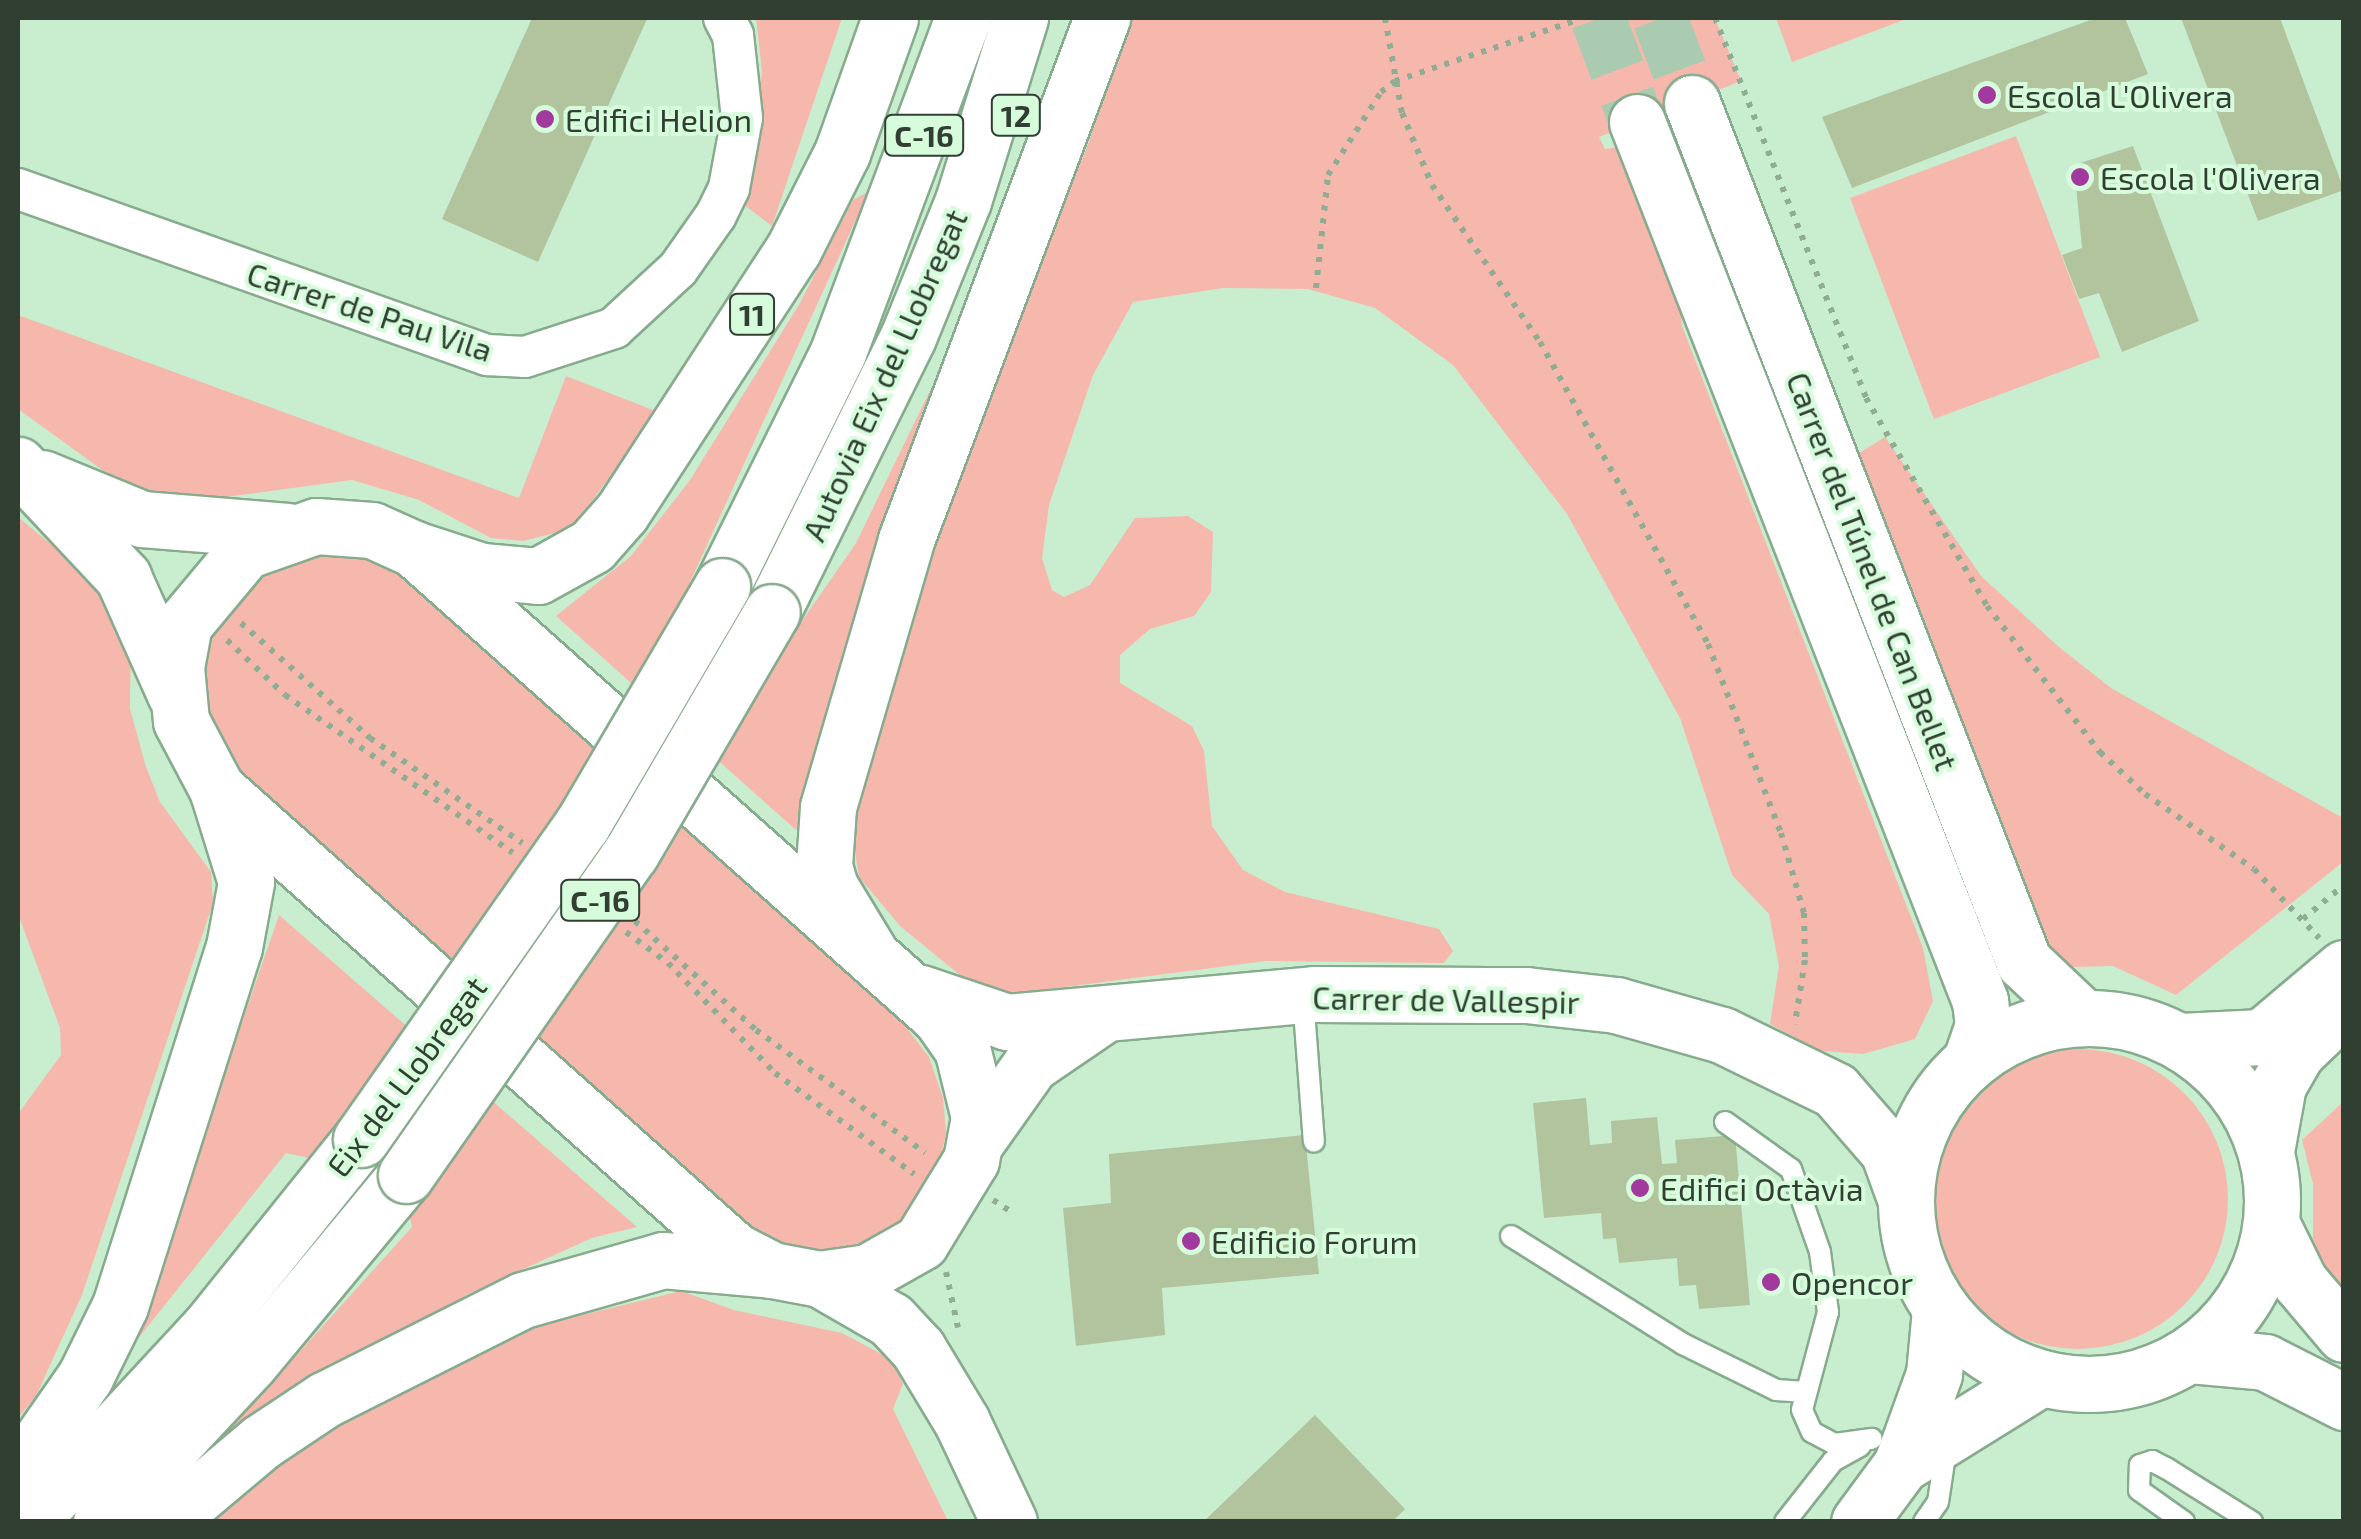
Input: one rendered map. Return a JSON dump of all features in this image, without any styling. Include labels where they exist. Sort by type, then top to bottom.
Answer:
[{"type":"main road","name":"11","points":[[414,549],[482,571],[538,576],[592,546],[622,512],[793,250],[842,153],[890,18]]},
{"type":"main road","name":"Autovia Eix del Llobregat","points":[[722,586],[838,352],[963,18]]},
{"type":"main road","points":[[870,953],[830,888],[824,866],[828,806],[1064,20]]},
{"type":"main road","name":"12","points":[[963,201],[1064,20]]},
{"type":"main road","name":"Carrer del Túnel de Can Bellet","points":[[1692,104],[2024,962],[2083,1018]]},
{"type":"main road","name":"Carrer del Túnel de Can Bellet","points":[[1637,122],[1980,1001],[1983,1025],[1962,1068]]},
{"type":"main road","name":"Autovia Eix del Llobregat","points":[[772,612],[908,337],[963,201]]},
{"type":"main road","points":[[22,468],[142,518],[288,531],[346,526],[414,549],[913,990],[962,1048],[978,1098],[977,1140],[952,1201],[920,1302],[962,1422]]},
{"type":"main road","points":[[18,1473],[85,1377],[120,1306],[234,947],[246,882],[218,789],[187,740],[176,696],[123,577],[22,468]]},
{"type":"main road","points":[[176,696],[181,639],[194,607],[245,551],[288,531]]},
{"type":"main road","name":"Eix del Llobregat","points":[[30,1522],[208,1329],[361,1139],[582,825],[722,586]]},
{"type":"main road","name":"Eix del Llobregat","points":[[100,1522],[249,1364],[406,1174],[631,854],[772,612]]},
{"type":"main road","points":[[218,789],[711,1232],[891,1320],[918,1348],[962,1422],[1009,1522]]},
{"type":"main road","points":[[2180,1041],[2262,1037],[2344,968]]},
{"type":"main road","name":"Carrer de Vallespir","points":[[913,990],[1007,1022],[1100,1017],[1302,995],[1526,995],[1616,1005],[1722,1035],[1835,1090],[1888,1152],[1905,1198]]},
{"type":"main road","points":[[2344,1008],[2298,1050],[2278,1086],[2266,1150],[2273,1227],[2300,1282],[2344,1334]]},
{"type":"main road","name":"Carrer de Vallespir","points":[[977,1140],[1031,1064],[1100,1017]]},
{"type":"main road","points":[[1835,1090],[1962,1068],[2024,1030],[2083,1018],[2142,1026],[2180,1041],[2234,1087],[2266,1150]]},
{"type":"main road","points":[[1962,1068],[1918,1132],[1905,1198],[1916,1265],[1940,1309],[1984,1350],[2040,1378],[2118,1383],[2190,1355],[2246,1298],[2273,1227]]},
{"type":"main road","points":[[166,1522],[262,1442],[324,1400],[523,1300],[664,1260],[796,1275],[868,1272],[937,1251]]},
{"type":"main road","points":[[1934,1422],[1940,1309]]},
{"type":"main road","points":[[2190,1355],[2265,1362],[2344,1402]]},
{"type":"main road","points":[[1859,1522],[1886,1452],[1934,1422],[2040,1378]]},
{"type":"street","name":"Carrer de Pau Vila","points":[[18,189],[488,354],[525,357],[614,328],[678,269],[716,216],[729,188],[742,118],[733,35],[724,18]]},
{"type":"lane","points":[[1302,995],[1314,1142]]},
{"type":"lane","points":[[1725,1122],[1791,1169],[1812,1224],[1828,1312],[1802,1410],[1812,1432],[1835,1444],[1886,1452]]},
{"type":"lane","points":[[1511,1236],[1683,1344],[1776,1390],[1806,1392]]},
{"type":"lane","points":[[1924,1522],[1938,1502],[1934,1422]]},
{"type":"lane","points":[[1785,1522],[1833,1460],[1886,1452]]},
{"type":"lane","points":[[2184,1522],[2138,1490],[2140,1465],[2152,1461],[2166,1468],[2252,1522]]},
{"type":"path","points":[[1385,18],[1395,81],[1432,185],[1540,342],[1708,644],[1782,833],[1804,914],[1806,960],[1792,1034]]},
{"type":"path","points":[[1715,18],[1866,398],[1987,606],[2100,752],[2145,794],[2254,869],[2302,919],[2344,885]]},
{"type":"path","points":[[1316,288],[1328,175],[1395,81],[1580,19]]},
{"type":"path","points":[[937,1251],[961,1337]]},
{"type":"shaded area","points":[[756,18],[842,18],[772,226],[739,201],[762,72]]},
{"type":"shaded area","points":[[1132,18],[1715,18],[1741,81],[1599,137],[1605,149],[1625,146],[1678,283],[1682,326],[1923,948],[1933,1001],[1915,1039],[1863,1054],[1821,1051],[1770,1024],[1779,966],[1769,914],[1732,875],[1680,718],[1567,514],[1453,365],[1375,308],[1308,289],[1223,288],[1133,302],[1093,375],[1049,505],[1042,558],[1052,590],[1064,597],[1090,585],[1135,518],[1188,516],[1213,532],[1211,592],[1194,616],[1150,629],[1120,655],[1120,683],[1192,726],[1204,751],[1212,826],[1243,870],[1285,892],[1439,929],[1453,951],[1444,963],[1266,961],[1003,995],[966,980],[900,926],[859,877],[853,839],[859,802],[936,503],[1087,147]]},
{"type":"shaded area","points":[[1776,18],[1909,18],[1792,62]]},
{"type":"shaded area","points":[[2016,136],[2100,357],[1934,419],[1850,198]]},
{"type":"shaded area","points":[[869,191],[690,582],[782,650],[856,543],[941,368],[950,372],[796,830],[556,616],[631,556],[690,480],[800,303],[853,200]]},
{"type":"shaded area","points":[[18,315],[519,498],[566,376],[658,412],[571,529],[523,541],[491,538],[419,500],[352,480],[219,498],[150,492],[112,477],[18,409]]},
{"type":"shaded area","points":[[1885,437],[1981,576],[2059,647],[2111,688],[2343,818],[2343,862],[2176,995],[2113,966],[2072,967],[2039,939],[1856,455]]},
{"type":"shaded area","points":[[18,517],[87,574],[131,629],[130,709],[146,767],[160,802],[211,872],[213,903],[82,1295],[36,1396],[18,1418],[18,1114],[61,1055],[60,1028],[18,914]]},
{"type":"shaded area","points":[[351,552],[412,580],[902,1022],[929,1057],[943,1098],[946,1133],[938,1171],[893,1231],[822,1256],[748,1230],[247,788],[205,722],[206,647],[222,611],[249,581],[315,554]]},
{"type":"shaded area","points":[[279,915],[637,1227],[592,1238],[466,1295],[195,1468],[412,1227],[408,1210],[423,1187],[339,1123],[309,1158],[286,1153],[129,1350]]},
{"type":"shaded area","points":[[2078,1049],[2136,1060],[2162,1074],[2184,1093],[2203,1115],[2217,1141],[2228,1199],[2217,1257],[2203,1283],[2184,1305],[2162,1324],[2136,1338],[2078,1349],[2020,1338],[1994,1324],[1972,1305],[1953,1283],[1939,1257],[1928,1199],[1939,1141],[1953,1115],[1972,1093],[1994,1074],[2020,1060]]},
{"type":"shaded area","points":[[2343,1102],[2343,1290],[2325,1270],[2313,1239],[2313,1184],[2302,1140]]},
{"type":"shaded area","points":[[681,1291],[734,1310],[842,1333],[891,1359],[903,1384],[893,1409],[948,1521],[198,1522],[336,1415],[541,1325]]},
{"type":"building","name":"Edifici Helion","points":[[532,18],[647,19],[538,262],[442,219]]},
{"type":"building","name":"Escola L'Olivera","points":[[2096,18],[2125,18],[2148,74],[1852,188],[1822,117]]},
{"type":"building","name":"Escola L'Olivera","points":[[2181,18],[2280,18],[2344,190],[2258,221]]},
{"type":"building","name":"Escola L'Olivera","points":[[2133,146],[2199,321],[2122,352],[2099,293],[2079,299],[2062,255],[2082,248],[2074,165]]},
{"type":"building","name":"Edifici Octàvia","points":[[1586,1098],[1590,1145],[1612,1143],[1611,1121],[1657,1117],[1662,1164],[1677,1163],[1675,1140],[1735,1135],[1750,1305],[1699,1309],[1696,1285],[1679,1286],[1677,1258],[1619,1263],[1616,1238],[1603,1239],[1601,1213],[1544,1218],[1533,1103]]},
{"type":"building","name":"Edificio Forum","points":[[1305,1135],[1319,1274],[1162,1288],[1165,1335],[1076,1346],[1063,1208],[1111,1203],[1109,1154]]},
{"type":"building","points":[[1315,1415],[1405,1509],[1392,1522],[1203,1522]]},
{"type":"tunnel","points":[[1598,18],[1637,122]]},
{"type":"tunnel","points":[[1660,18],[1692,103]]},
{"type":"place","name":"Escola L'Olivera","points":[[1987,95]]},
{"type":"place","name":"Edifici Helion","points":[[545,119]]},
{"type":"place","name":"Escola l'Olivera","points":[[2080,177]]},
{"type":"place","name":"Edifici Octàvia","points":[[1640,1188]]},
{"type":"place","name":"Edificio Forum","points":[[1191,1241]]},
{"type":"place","name":"Opencor","points":[[1771,1282]]}]
